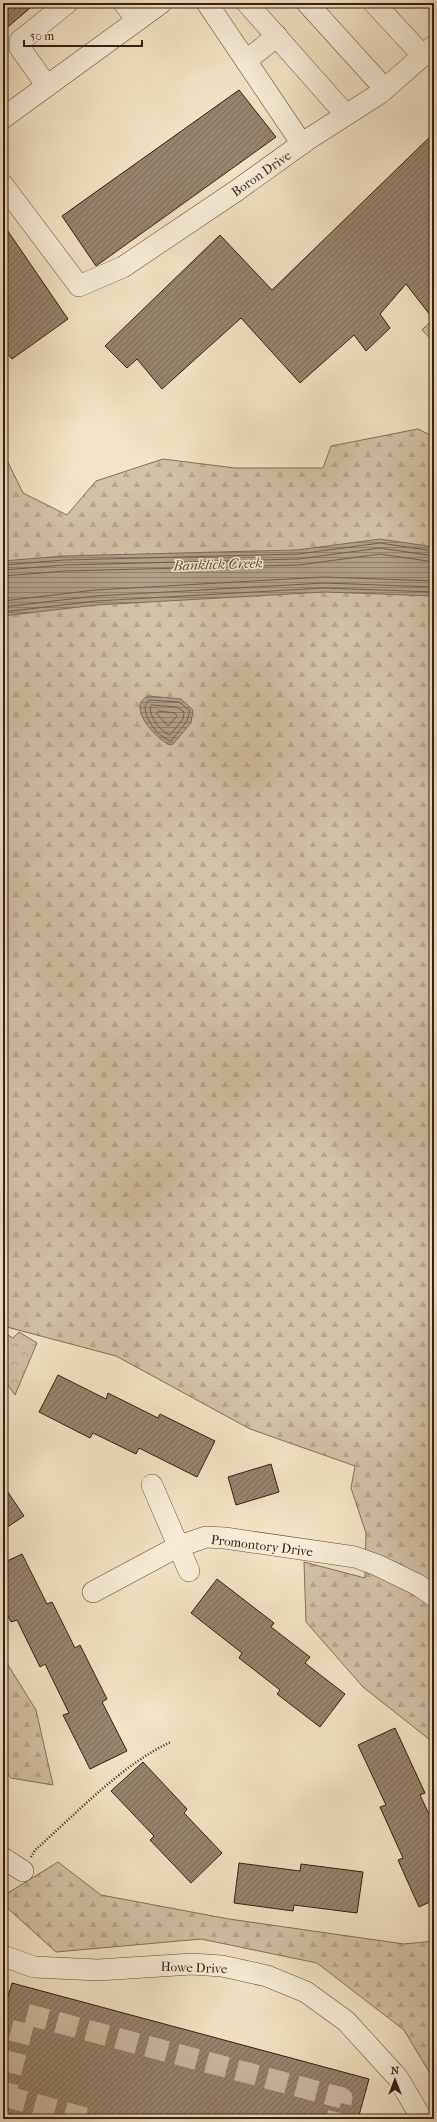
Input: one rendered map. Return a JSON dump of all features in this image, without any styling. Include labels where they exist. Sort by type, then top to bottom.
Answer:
[{"type":"street","points":[[47,86],[20,48],[20,41],[67,3]]},
{"type":"street","points":[[124,3],[137,20]]},
{"type":"street","points":[[3,118],[161,3]]},
{"type":"street","points":[[207,3],[302,144]]},
{"type":"street","points":[[247,3],[346,115]]},
{"type":"street","points":[[307,3],[385,89]]},
{"type":"street","points":[[374,3],[430,51]]},
{"type":"street","points":[[246,61],[277,36]]},
{"type":"street","name":"Boron Drive","points":[[3,185],[79,286],[122,267],[385,89],[430,51]]},
{"type":"street","points":[[152,1485],[189,1571]]},
{"type":"street","name":"Promontory Drive","points":[[93,1592],[177,1546],[206,1537],[225,1538],[355,1557],[377,1565],[418,1585],[434,1596]]},
{"type":"street","points":[[3,1858],[23,1871]]},
{"type":"street","name":"Howe Drive","points":[[3,1956],[34,1967],[98,1970],[192,1964],[222,1966],[267,1976],[306,1992],[346,2021],[398,2078],[422,2119]]},
{"type":"path","points":[[23,1871],[35,1850],[113,1781],[152,1751],[171,1742]]},
{"type":"green space","points":[[434,318],[434,342],[422,330]]},
{"type":"green space","points":[[418,429],[434,437],[434,1743],[363,1687],[306,1622],[304,1562],[365,1578],[366,1533],[351,1488],[355,1466],[250,1429],[116,1356],[3,1326],[3,452],[23,493],[67,515],[96,481],[163,459],[235,468],[323,468],[331,446]]},
{"type":"green space","points":[[3,1332],[13,1338],[19,1332],[37,1343],[15,1395],[3,1378]]},
{"type":"green space","points":[[3,1657],[36,1710],[53,1785],[11,1778],[3,1769]]},
{"type":"green space","points":[[58,1862],[101,1895],[229,1919],[404,1944],[434,1941],[434,2080],[404,2030],[317,1963],[201,1939],[56,1952],[3,1904],[3,1896]]},
{"type":"water","name":"Banklick Creek","points":[[380,539],[434,547],[434,596],[325,592],[96,605],[3,616],[3,561],[64,556],[297,550]]},
{"type":"water","points":[[149,696],[181,699],[193,710],[191,723],[173,744],[170,745],[164,742],[151,730],[141,714],[140,707],[142,700]]},
{"type":"building","points":[[3,3],[36,3],[3,31]]},
{"type":"building","points":[[239,90],[276,137],[96,266],[62,216]]},
{"type":"building","points":[[434,133],[434,320],[406,284],[380,314],[390,328],[366,351],[354,335],[300,383],[241,318],[162,389],[137,359],[127,368],[105,346],[220,235],[272,290]]},
{"type":"building","points":[[3,224],[68,319],[12,359],[3,349]]},
{"type":"building","points":[[58,1375],[106,1399],[108,1393],[158,1418],[160,1414],[215,1441],[197,1477],[139,1448],[136,1454],[93,1433],[90,1438],[39,1412]]},
{"type":"building","points":[[271,1464],[279,1492],[236,1505],[228,1477]]},
{"type":"building","points":[[3,1485],[24,1516],[3,1530]]},
{"type":"building","points":[[22,1554],[47,1604],[52,1602],[75,1648],[80,1645],[107,1699],[102,1702],[127,1751],[90,1769],[63,1715],[69,1713],[45,1664],[40,1667],[17,1620],[11,1622],[3,1606],[3,1563]]},
{"type":"building","points":[[217,1579],[274,1623],[271,1627],[310,1657],[305,1663],[345,1694],[320,1727],[277,1694],[280,1690],[239,1658],[242,1653],[191,1613]]},
{"type":"building","points":[[395,1728],[425,1793],[420,1795],[434,1825],[434,1900],[419,1907],[398,1860],[403,1858],[380,1807],[386,1805],[358,1745]]},
{"type":"building","points":[[143,1762],[187,1809],[184,1813],[222,1853],[191,1883],[150,1840],[154,1836],[111,1791]]},
{"type":"building","points":[[239,1863],[300,1871],[301,1864],[363,1872],[357,1913],[294,1905],[293,1911],[234,1903]]},
{"type":"building","points":[[12,1983],[369,2079],[358,2119],[3,2119],[3,2014]]},
{"type":"tunnel","points":[[3,2103],[26,2014],[342,2098],[337,2119]]},
{"type":"tunnel","points":[[5,2096],[89,2119]]}]
